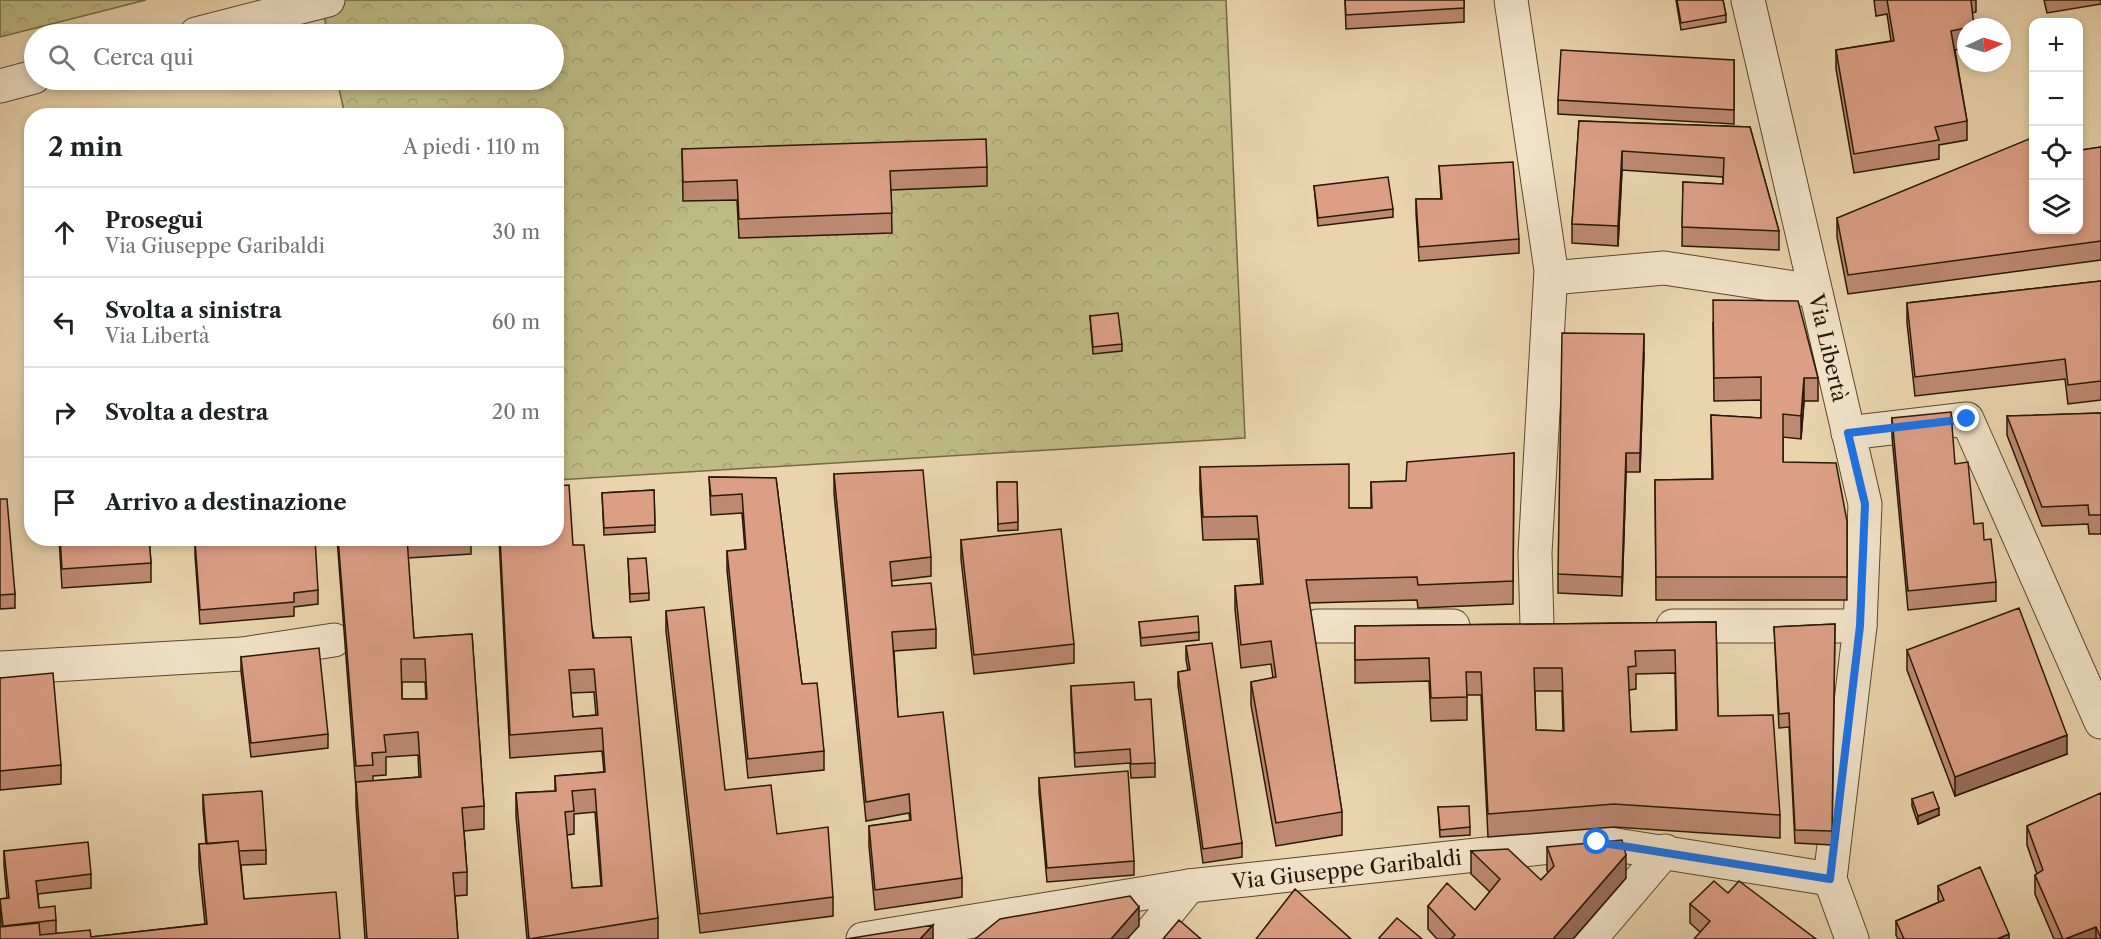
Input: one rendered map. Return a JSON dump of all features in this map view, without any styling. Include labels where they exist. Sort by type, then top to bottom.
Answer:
[{"type":"street","points":[[235,24],[327,0]]},
{"type":"street","points":[[1511,0],[1551,278],[1535,553],[1537,626]]},
{"type":"street","name":"Via Libertà","points":[[1748,0],[1865,504],[1860,626],[1830,879]]},
{"type":"street","points":[[0,86],[24,80]]},
{"type":"street","points":[[1551,278],[1664,268],[1815,291]]},
{"type":"street","points":[[1848,433],[1967,419],[2101,722]]},
{"type":"street","points":[[1318,626],[1573,626]]},
{"type":"street","points":[[1644,626],[1860,626]]},
{"type":"street","points":[[0,668],[242,654],[334,640]]},
{"type":"street","name":"Via Giuseppe Garibaldi","points":[[863,939],[1189,886],[1597,842],[1830,879]]},
{"type":"street","points":[[1590,939],[1665,851]]},
{"type":"street","points":[[1830,879],[1852,939]]},
{"type":"street","points":[[1146,939],[1189,886]]},
{"type":"green space","points":[[0,0],[146,0],[51,24],[24,24],[24,31],[0,37]]},
{"type":"green space","points":[[320,0],[1226,0],[1245,438],[564,480],[564,108],[343,108],[339,90],[564,90],[564,24],[326,24]]},
{"type":"building","points":[[1345,0],[1464,0],[1464,8],[1346,15]]},
{"type":"building","points":[[1677,0],[1723,0],[1726,15],[1681,23]]},
{"type":"building","points":[[1887,0],[1971,0],[1973,18],[1957,18],[1957,30],[1951,31],[1967,121],[1935,127],[1939,140],[1854,154],[1836,50],[1894,41]]},
{"type":"building","points":[[1561,50],[1734,60],[1734,110],[1558,100]]},
{"type":"building","points":[[1579,121],[1750,127],[1779,231],[1682,227],[1683,182],[1723,184],[1724,158],[1622,151],[1618,226],[1572,224]]},
{"type":"building","points":[[986,139],[987,167],[890,171],[892,213],[739,219],[737,180],[683,182],[682,149]]},
{"type":"building","points":[[2029,139],[2029,234],[2083,234],[2083,150],[2101,147],[2101,241],[1848,275],[1837,218]]},
{"type":"building","points":[[1513,162],[1519,239],[1419,247],[1416,199],[1442,199],[1439,166]]},
{"type":"building","points":[[1388,177],[1393,209],[1318,218],[1314,186]]},
{"type":"building","points":[[2101,281],[2101,381],[2068,385],[2065,359],[1915,377],[1907,303]]},
{"type":"building","points":[[1713,300],[1798,301],[1818,378],[1804,378],[1801,416],[1783,414],[1783,462],[1836,463],[1847,521],[1847,577],[1656,577],[1655,480],[1713,479],[1711,415],[1761,418],[1761,377],[1714,378]]},
{"type":"building","points":[[1118,313],[1122,344],[1093,347],[1090,316]]},
{"type":"building","points":[[1562,333],[1644,334],[1640,453],[1626,453],[1622,577],[1558,574]]},
{"type":"building","points":[[1951,412],[1955,464],[1968,462],[1974,524],[1983,523],[1984,540],[1991,539],[1996,582],[1908,591],[1892,418]]},
{"type":"building","points":[[2101,413],[2101,515],[2089,515],[2088,505],[2042,507],[2007,416]]},
{"type":"building","points":[[1514,453],[1513,581],[1418,585],[1417,577],[1306,580],[1342,812],[1276,823],[1251,682],[1276,677],[1271,641],[1241,645],[1235,586],[1263,584],[1257,516],[1203,517],[1200,467],[1349,464],[1349,508],[1372,508],[1371,482],[1406,481],[1407,462]]},
{"type":"building","points":[[923,470],[931,557],[890,562],[892,586],[931,583],[936,629],[892,632],[898,717],[943,712],[962,878],[875,890],[869,826],[911,820],[909,794],[866,802],[834,474]]},
{"type":"building","points":[[709,477],[776,478],[802,684],[817,683],[824,751],[748,759],[727,551],[746,549],[742,494],[711,496]]},
{"type":"building","points":[[997,482],[1017,482],[1018,522],[998,524]]},
{"type":"building","points":[[564,485],[569,485],[573,545],[584,545],[593,638],[631,637],[658,918],[529,939],[516,793],[556,791],[555,776],[605,772],[602,728],[510,735],[500,546],[564,546]],"holes":[[[594,669],[598,715],[573,717],[569,670]],[[595,789],[602,886],[572,888],[565,812],[574,811],[572,791]]]},
{"type":"building","points":[[654,490],[655,525],[604,528],[602,493]]},
{"type":"building","points":[[0,499],[7,499],[15,594],[0,595]]},
{"type":"building","points":[[1061,529],[1074,644],[974,655],[961,540]]},
{"type":"building","points":[[61,546],[150,546],[151,563],[62,569]]},
{"type":"building","points":[[195,546],[315,546],[318,590],[294,593],[294,602],[200,610]]},
{"type":"building","points":[[339,546],[408,546],[414,638],[472,634],[484,806],[462,808],[467,872],[453,873],[458,939],[367,939],[356,782],[421,777],[418,732],[384,735],[386,752],[372,753],[373,765],[356,766]],"holes":[[[401,659],[425,659],[427,699],[402,699]]]},
{"type":"building","points":[[646,558],[649,593],[630,594],[628,559]]},
{"type":"building","points":[[704,607],[725,790],[771,785],[777,834],[828,827],[833,897],[700,914],[666,611]]},
{"type":"building","points":[[2019,608],[2067,735],[1955,777],[1907,650]]},
{"type":"building","points":[[1198,616],[1199,632],[1141,638],[1139,622]]},
{"type":"building","points":[[1716,622],[1718,716],[1773,715],[1780,815],[1614,804],[1488,814],[1481,672],[1466,672],[1467,697],[1431,698],[1429,658],[1355,660],[1355,626]],"holes":[[[1675,650],[1677,730],[1631,732],[1628,667],[1636,666],[1635,651]],[[1534,668],[1562,668],[1564,731],[1536,730]]]},
{"type":"building","points":[[1835,624],[1832,831],[1795,830],[1789,713],[1779,714],[1774,627]]},
{"type":"building","points":[[1212,643],[1242,843],[1203,849],[1178,672],[1190,670],[1186,646]]},
{"type":"building","points":[[319,648],[328,734],[251,743],[241,657]]},
{"type":"building","points":[[53,673],[61,765],[0,771],[0,678]]},
{"type":"building","points":[[1134,682],[1135,700],[1151,699],[1155,763],[1131,764],[1130,749],[1075,753],[1071,686]]},
{"type":"building","points":[[1128,771],[1134,861],[1047,868],[1039,778]]},
{"type":"building","points":[[262,791],[266,850],[239,851],[238,841],[207,844],[203,795]]},
{"type":"building","points":[[1933,792],[1939,808],[1918,816],[1912,799]]},
{"type":"building","points":[[2101,793],[2101,938],[2096,927],[2063,939],[2035,875],[2043,870],[2027,826]]},
{"type":"building","points":[[1469,806],[1470,827],[1440,830],[1438,807]]},
{"type":"building","points":[[1622,840],[1626,855],[1553,939],[1451,939],[1455,935],[1428,906],[1447,883],[1475,910],[1500,879],[1471,851],[1508,849],[1541,880],[1554,866],[1547,847]]},
{"type":"building","points":[[238,841],[244,899],[336,892],[340,939],[0,939],[0,927],[39,923],[40,935],[90,930],[91,937],[207,924],[199,844]]},
{"type":"building","points":[[88,842],[91,874],[36,881],[39,908],[55,906],[56,920],[3,926],[0,899],[9,898],[4,851]]},
{"type":"building","points":[[1980,867],[2009,934],[1997,939],[1904,939],[1896,921],[1944,900],[1938,886]]},
{"type":"building","points":[[1714,881],[1728,893],[1739,881],[1816,939],[1694,939],[1710,921],[1690,904]]},
{"type":"building","points":[[1295,889],[1351,939],[1256,939]]},
{"type":"building","points":[[1130,896],[1139,907],[1111,939],[975,939],[1000,919]]},
{"type":"building","points":[[1397,918],[1422,939],[1380,939]]},
{"type":"building","points":[[1179,920],[1201,939],[1163,939]]},
{"type":"building","points":[[933,925],[920,939],[846,939]]},
{"type":"route","points":[[1597,842],[1830,879],[1860,626],[1865,504],[1848,433],[1967,419]]}]
